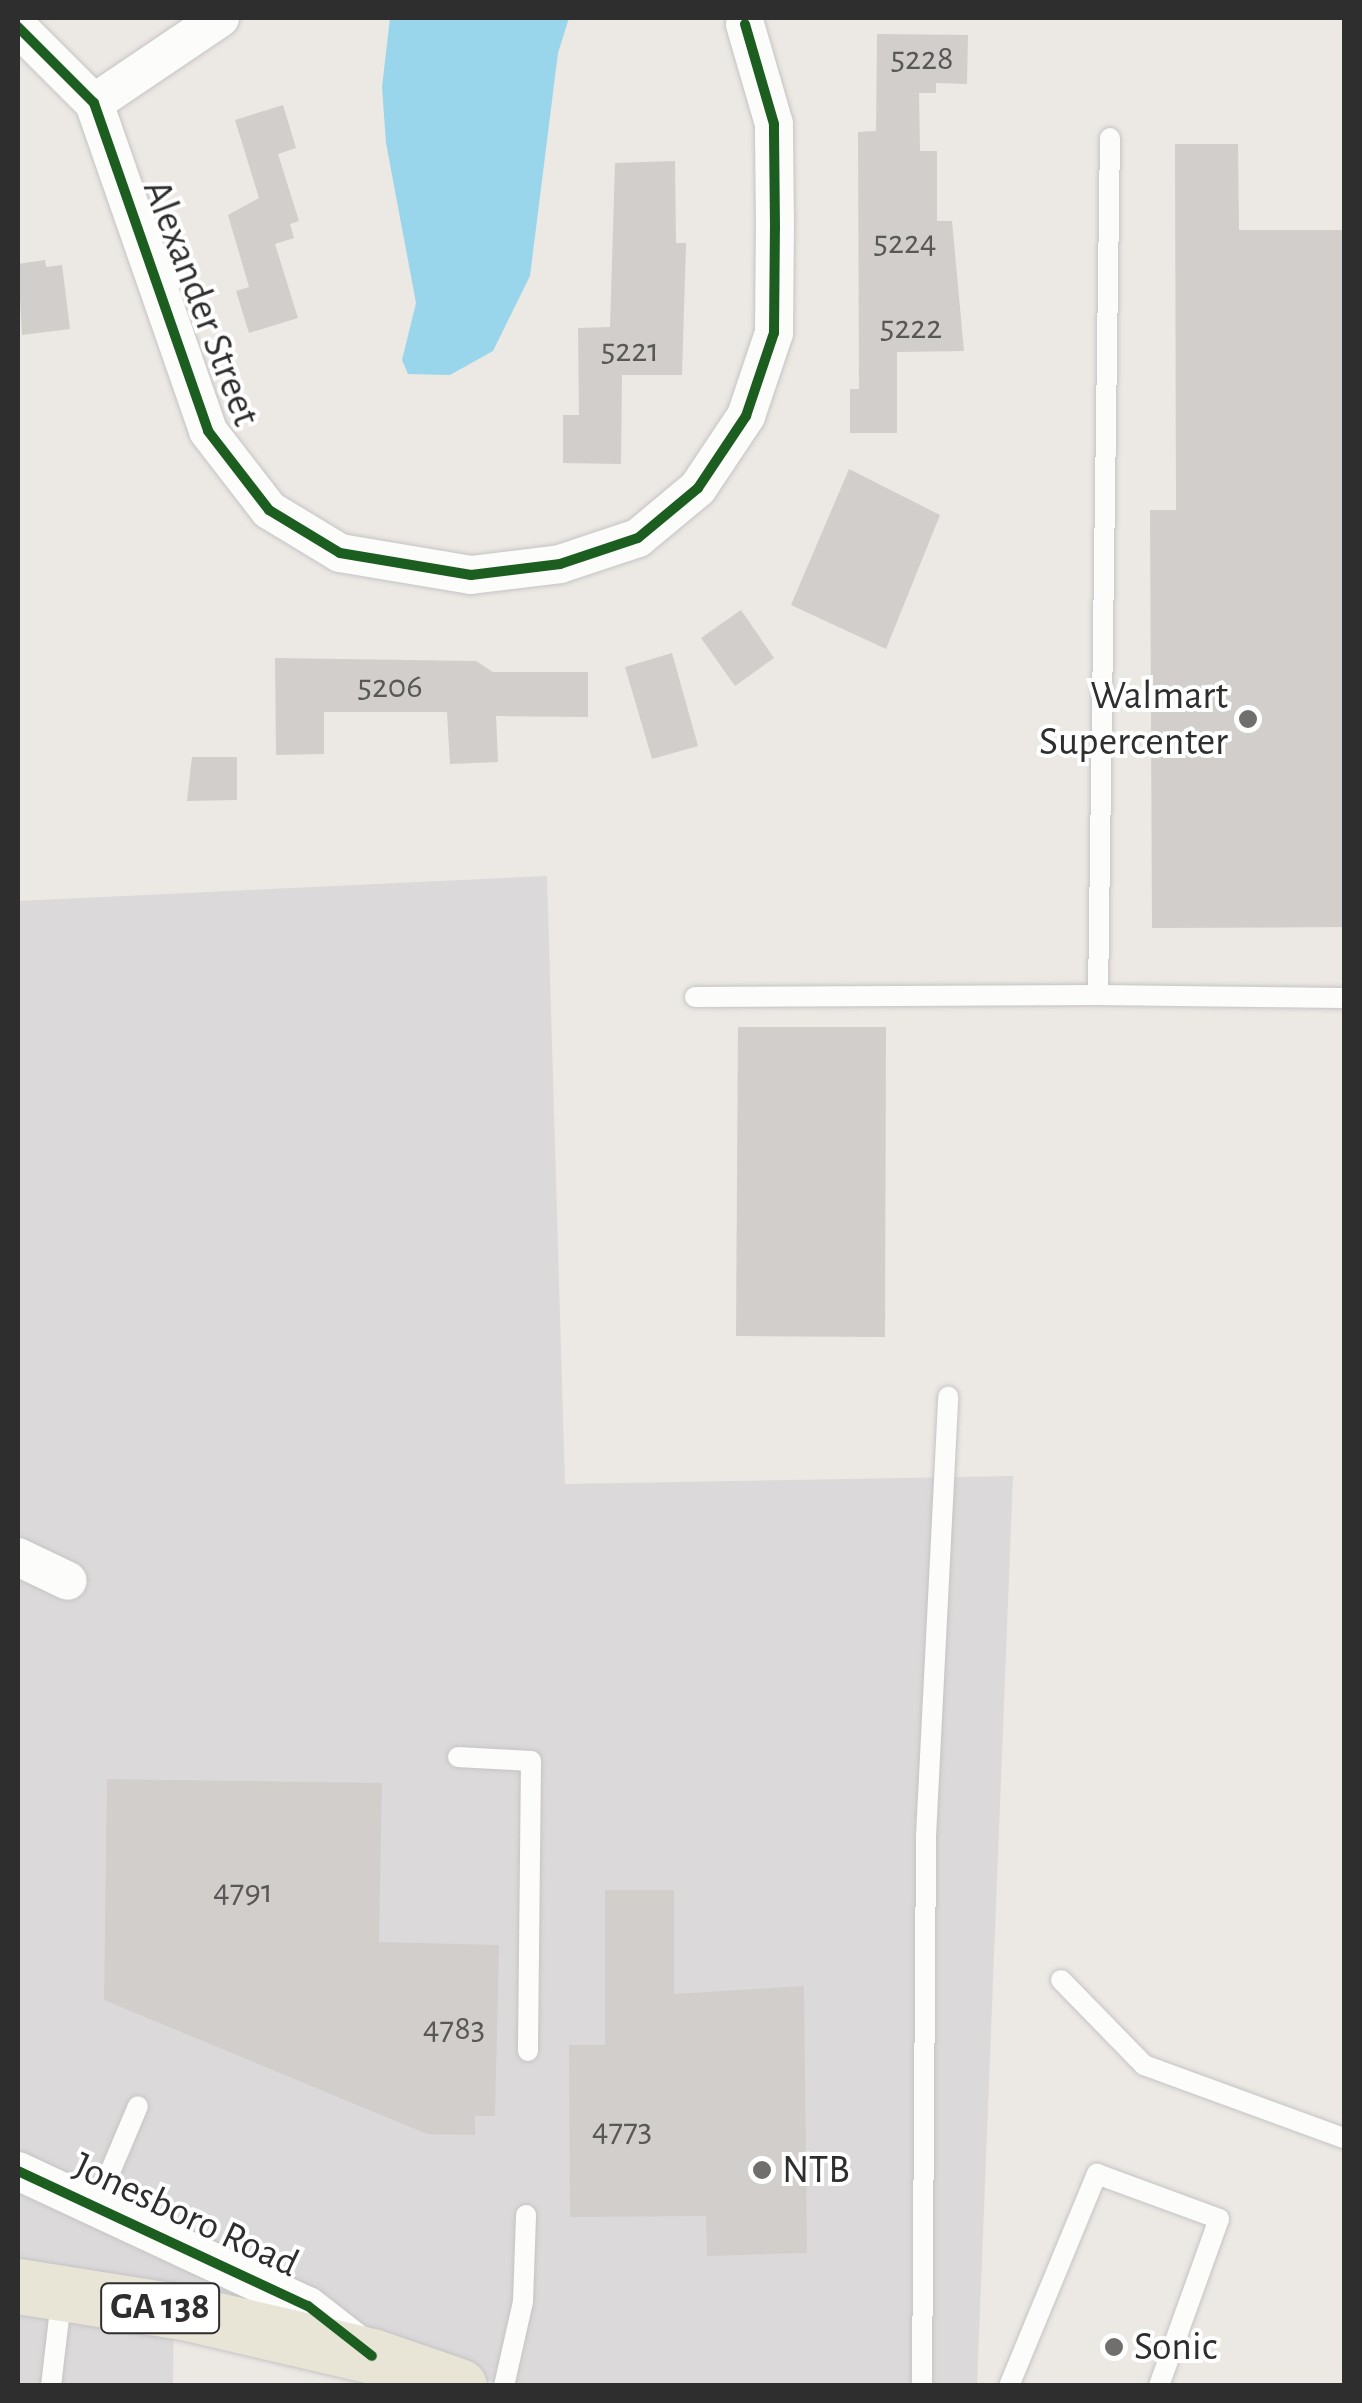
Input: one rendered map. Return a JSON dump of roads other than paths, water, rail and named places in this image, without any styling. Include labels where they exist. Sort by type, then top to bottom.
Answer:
[{"type":"main road","name":"Jonesboro Road","points":[[40,2290],[183,2312],[372,2356],[459,2386]]},
{"type":"street","points":[[94,102],[220,18]]},
{"type":"street","name":"Alexander Street","points":[[18,27],[94,102],[208,431],[268,510],[340,553],[471,575],[560,564],[638,538],[698,488],[746,416],[774,333],[775,228],[774,124],[745,24]]},
{"type":"street","points":[[18,1557],[68,1581]]},
{"type":"street","name":"Jonesboro Road","points":[[18,2170],[97,2203],[308,2306],[372,2356]]},
{"type":"lane","points":[[1098,996],[1110,138]]},
{"type":"lane","points":[[695,997],[1344,998]]},
{"type":"lane","points":[[922,2386],[926,1836],[948,1398]]},
{"type":"lane","points":[[458,1757],[531,1761],[528,2051]]},
{"type":"lane","points":[[1061,1980],[1144,2064],[1344,2138]]},
{"type":"lane","points":[[97,2203],[138,2106]]},
{"type":"lane","points":[[1009,2386],[1097,2174],[1219,2219],[1159,2386]]},
{"type":"lane","points":[[504,2386],[523,2302],[526,2214]]},
{"type":"lane","points":[[40,2290],[51,2386]]},
{"type":"water","points":[[390,18],[569,18],[558,53],[530,276],[493,351],[450,375],[408,374],[402,360],[416,303],[386,143],[382,87]]},
{"type":"place","name":"Walmart Supercenter","points":[[1248,719]]},
{"type":"place","name":"NTB","points":[[762,2170]]},
{"type":"place","name":"Sonic","points":[[1114,2347]]}]
